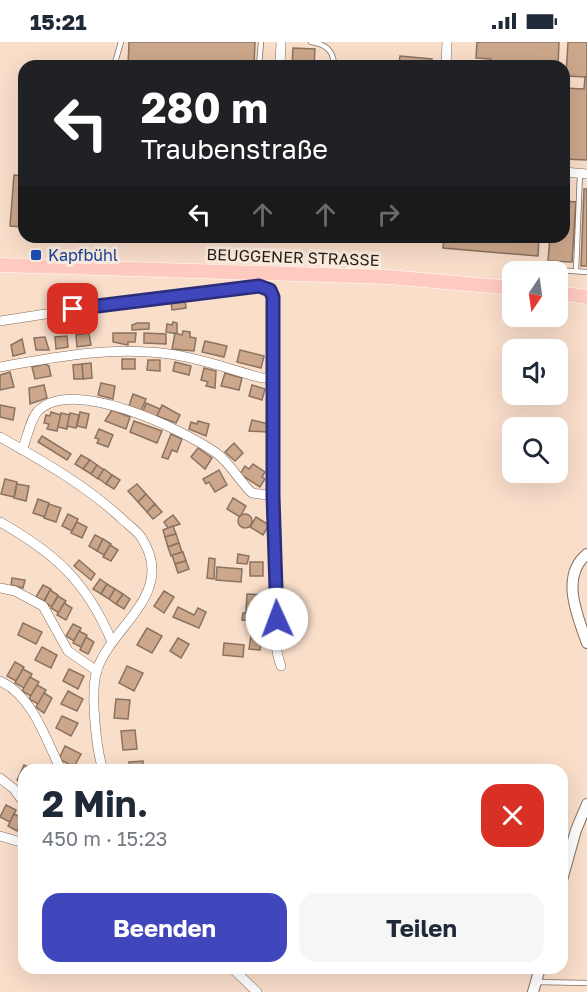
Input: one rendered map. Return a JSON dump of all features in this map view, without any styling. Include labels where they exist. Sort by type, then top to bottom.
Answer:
[{"type":"main road","name":"BEUGGENER STRASSE","points":[[0,265],[388,277],[502,287]]},
{"type":"main road","points":[[568,294],[587,297]]},
{"type":"street","points":[[280,60],[281,42]]},
{"type":"street","points":[[446,60],[447,42]]},
{"type":"street","points":[[0,321],[129,301],[259,286],[270,290],[273,297],[273,496],[277,619],[275,649],[281,666]]},
{"type":"street","points":[[0,367],[62,355],[125,351],[168,354],[262,378],[273,378]]},
{"type":"street","points":[[22,450],[37,412],[52,402],[75,399],[112,405],[175,429],[217,453],[252,493],[273,496]]},
{"type":"street","points":[[0,437],[78,483],[141,536],[150,557],[150,584],[138,613],[112,642],[97,671],[95,705],[101,764]]},
{"type":"street","points":[[0,522],[39,544],[80,582],[99,611],[112,642]]},
{"type":"street","points":[[587,554],[579,561],[573,573],[572,584],[587,643]]},
{"type":"street","points":[[0,588],[15,591],[43,606],[68,651],[97,671]]},
{"type":"street","points":[[0,681],[22,697],[37,719],[58,764]]},
{"type":"street","points":[[0,778],[18,795]]},
{"type":"street","points":[[568,859],[576,830],[587,804]]},
{"type":"street","points":[[0,836],[18,841]]},
{"type":"street","points":[[238,974],[257,992]]},
{"type":"lane","points":[[116,60],[121,42]]},
{"type":"lane","points":[[260,60],[261,42]]},
{"type":"lane","points":[[312,42],[322,44],[331,51],[333,60]]},
{"type":"lane","points":[[576,271],[583,173]]},
{"type":"lane","points":[[568,271],[587,272]]},
{"type":"lane","points":[[535,987],[587,983]]},
{"type":"building","points":[[129,42],[255,42],[254,60],[128,60]]},
{"type":"building","points":[[477,42],[559,42],[558,60],[476,58]]},
{"type":"building","points":[[568,42],[587,42],[587,77],[570,76],[570,60],[567,60]]},
{"type":"building","points":[[293,48],[315,49],[314,60],[292,60]]},
{"type":"building","points":[[400,56],[432,59],[432,60],[400,60]]},
{"type":"building","points":[[585,77],[587,77],[587,160],[570,159],[570,88],[584,89]]},
{"type":"building","points":[[14,175],[18,175],[18,227],[10,226]]},
{"type":"building","points":[[584,189],[587,189],[587,266],[581,266]]},
{"type":"building","points":[[570,202],[576,202],[572,262],[548,261],[550,243],[570,243]]},
{"type":"building","points":[[443,243],[539,243],[538,256],[443,248]]},
{"type":"building","points":[[185,300],[186,308],[172,310],[171,301]]},
{"type":"building","points":[[173,322],[177,323],[177,334],[166,332],[167,324],[172,325]]},
{"type":"building","points":[[149,323],[149,329],[132,330],[132,325]]},
{"type":"building","points":[[183,331],[190,332],[190,337],[196,338],[194,351],[172,349],[175,333],[182,335]]},
{"type":"building","points":[[89,333],[91,345],[77,347],[76,335]]},
{"type":"building","points":[[113,333],[136,333],[135,342],[128,342],[128,345],[113,342]]},
{"type":"building","points":[[144,333],[166,334],[166,344],[144,343]]},
{"type":"building","points":[[67,336],[68,347],[56,349],[55,337]]},
{"type":"building","points":[[45,337],[49,350],[36,350],[34,338]]},
{"type":"building","points":[[22,339],[25,353],[13,356],[11,345]]},
{"type":"building","points":[[205,341],[227,346],[224,357],[202,352]]},
{"type":"building","points":[[240,350],[264,356],[261,368],[237,362]]},
{"type":"building","points":[[122,359],[135,359],[135,369],[122,369]]},
{"type":"building","points":[[148,360],[160,360],[160,371],[147,370]]},
{"type":"building","points":[[175,362],[191,366],[189,375],[173,371]]},
{"type":"building","points":[[91,363],[92,378],[83,379],[82,364]]},
{"type":"building","points":[[45,364],[49,366],[51,376],[35,379],[32,367]]},
{"type":"building","points":[[82,364],[83,379],[74,379],[73,365]]},
{"type":"building","points":[[204,368],[216,371],[215,388],[206,386],[208,382],[201,380]]},
{"type":"building","points":[[10,372],[14,387],[0,390],[0,375]]},
{"type":"building","points":[[225,373],[242,378],[239,390],[221,386]]},
{"type":"building","points":[[101,383],[115,386],[113,399],[98,395]]},
{"type":"building","points":[[44,385],[47,398],[30,404],[29,388]]},
{"type":"building","points":[[252,385],[265,389],[262,400],[249,396]]},
{"type":"building","points":[[133,394],[146,399],[141,411],[129,406]]},
{"type":"building","points":[[146,403],[160,409],[157,417],[143,412]]},
{"type":"building","points":[[0,405],[15,408],[13,420],[0,417]]},
{"type":"building","points":[[162,405],[180,415],[176,423],[157,416]]},
{"type":"building","points":[[112,410],[130,417],[126,429],[105,421]]},
{"type":"building","points":[[51,412],[61,415],[57,431],[47,429],[49,424],[44,423],[46,415],[50,416]]},
{"type":"building","points":[[80,412],[89,414],[86,428],[77,426]]},
{"type":"building","points":[[61,413],[70,415],[67,429],[58,427]]},
{"type":"building","points":[[70,413],[79,415],[76,428],[67,426]]},
{"type":"building","points":[[252,420],[269,424],[267,432],[249,431]]},
{"type":"building","points":[[134,421],[162,431],[157,443],[130,432]]},
{"type":"building","points":[[198,421],[209,424],[206,436],[189,429],[191,422],[197,424]]},
{"type":"building","points":[[99,429],[113,435],[108,447],[97,443],[99,439],[95,438]]},
{"type":"building","points":[[171,434],[182,439],[177,452],[172,450],[168,459],[162,457]]},
{"type":"building","points":[[42,436],[71,454],[67,460],[38,442]]},
{"type":"building","points":[[234,443],[243,453],[235,461],[225,452]]},
{"type":"building","points":[[198,448],[212,458],[205,469],[191,457]]},
{"type":"building","points":[[81,455],[90,460],[83,469],[75,464]]},
{"type":"building","points":[[90,460],[97,465],[91,474],[83,469]]},
{"type":"building","points":[[253,464],[265,472],[262,477],[265,479],[260,487],[240,474],[245,466],[249,469]]},
{"type":"building","points":[[97,465],[104,470],[98,479],[91,474]]},
{"type":"building","points":[[104,469],[112,475],[106,484],[98,478]]},
{"type":"building","points":[[219,470],[227,485],[215,492],[209,482],[206,484],[203,479]]},
{"type":"building","points":[[112,475],[120,480],[114,489],[106,484]]},
{"type":"building","points":[[5,479],[17,482],[14,497],[1,494]]},
{"type":"building","points":[[17,484],[29,486],[26,501],[14,498]]},
{"type":"building","points":[[137,484],[146,494],[138,502],[128,491]]},
{"type":"building","points":[[146,494],[155,504],[147,512],[138,502]]},
{"type":"building","points":[[233,498],[246,506],[240,517],[227,509]]},
{"type":"building","points":[[38,499],[49,503],[45,517],[33,513]]},
{"type":"building","points":[[49,504],[61,508],[56,522],[44,518]]},
{"type":"building","points":[[155,504],[162,512],[153,519],[147,512]]},
{"type":"building","points":[[68,514],[78,519],[72,531],[62,526]]},
{"type":"building","points":[[242,514],[248,514],[252,521],[248,528],[242,528],[238,524],[238,518]]},
{"type":"building","points":[[173,515],[180,524],[168,528],[164,522]]},
{"type":"building","points":[[256,517],[269,525],[263,535],[250,527]]},
{"type":"building","points":[[77,522],[87,527],[82,538],[71,533]]},
{"type":"building","points":[[173,526],[176,534],[165,537],[163,530]]},
{"type":"building","points":[[176,534],[179,543],[168,547],[165,537]]},
{"type":"building","points":[[95,535],[103,539],[97,551],[89,546]]},
{"type":"building","points":[[103,539],[111,544],[104,555],[97,551]]},
{"type":"building","points":[[179,543],[182,552],[171,556],[168,547]]},
{"type":"building","points":[[110,545],[118,550],[111,561],[103,557]]},
{"type":"building","points":[[183,552],[186,561],[175,564],[172,555]]},
{"type":"building","points":[[238,554],[249,556],[247,564],[237,563]]},
{"type":"building","points":[[209,558],[215,559],[214,579],[207,578]]},
{"type":"building","points":[[79,560],[95,574],[91,580],[74,566]]},
{"type":"building","points":[[186,561],[189,569],[178,573],[175,564]]},
{"type":"building","points":[[250,562],[263,562],[263,576],[250,576]]},
{"type":"building","points":[[217,567],[242,569],[241,582],[216,580]]},
{"type":"building","points":[[12,578],[25,580],[23,588],[11,585]]},
{"type":"building","points":[[100,579],[107,584],[101,594],[93,589]]},
{"type":"building","points":[[107,584],[115,589],[109,599],[101,594]]},
{"type":"building","points":[[43,585],[51,589],[44,601],[36,597]]},
{"type":"building","points":[[115,589],[123,594],[116,604],[109,599]]},
{"type":"building","points":[[50,590],[58,595],[52,607],[44,602]]},
{"type":"building","points":[[164,591],[174,597],[164,613],[154,606]]},
{"type":"building","points":[[123,594],[130,599],[124,609],[116,604]]},
{"type":"building","points":[[247,594],[264,595],[261,614],[246,613]]},
{"type":"building","points":[[58,596],[66,601],[59,613],[51,608]]},
{"type":"building","points":[[64,603],[72,608],[66,620],[57,615]]},
{"type":"building","points":[[178,607],[194,615],[198,608],[206,612],[199,628],[173,617]]},
{"type":"building","points":[[243,613],[256,614],[256,621],[242,620]]},
{"type":"building","points":[[23,623],[42,632],[36,644],[18,635]]},
{"type":"building","points":[[73,624],[81,628],[74,641],[66,636]]},
{"type":"building","points":[[147,628],[162,636],[152,653],[137,645]]},
{"type":"building","points":[[79,631],[87,635],[81,647],[73,643]]},
{"type":"building","points":[[251,636],[262,637],[260,650],[249,649]]},
{"type":"building","points":[[86,637],[94,642],[88,654],[80,650]]},
{"type":"building","points":[[178,638],[189,644],[181,658],[170,651]]},
{"type":"building","points":[[224,643],[244,645],[243,657],[223,655]]},
{"type":"building","points":[[42,647],[57,655],[51,668],[35,660]]},
{"type":"building","points":[[15,662],[24,667],[16,681],[7,676]]},
{"type":"building","points":[[127,666],[143,673],[134,691],[119,683]]},
{"type":"building","points":[[23,669],[32,674],[24,688],[15,683]]},
{"type":"building","points":[[69,669],[84,676],[78,689],[63,681]]},
{"type":"building","points":[[30,677],[39,682],[31,696],[22,691]]},
{"type":"building","points":[[37,685],[46,690],[38,704],[29,699]]},
{"type":"building","points":[[68,691],[83,699],[77,711],[61,704]]},
{"type":"building","points":[[44,693],[52,698],[44,713],[36,707]]},
{"type":"building","points":[[116,699],[130,700],[128,719],[114,718]]},
{"type":"building","points":[[62,716],[78,723],[71,736],[56,728]]},
{"type":"building","points":[[135,730],[137,749],[123,750],[121,731]]},
{"type":"building","points":[[65,746],[81,754],[76,764],[68,764],[59,759]]},
{"type":"building","points":[[143,761],[143,764],[129,764],[129,762]]},
{"type":"building","points":[[6,805],[16,810],[10,822],[0,817]]},
{"type":"building","points":[[14,814],[18,816],[17,831],[8,826]]},
{"type":"place","name":"Kapfbühl","points":[[36,255]]},
{"type":"route","points":[[73,309],[259,286],[270,290],[273,297],[273,496],[277,619]]}]
